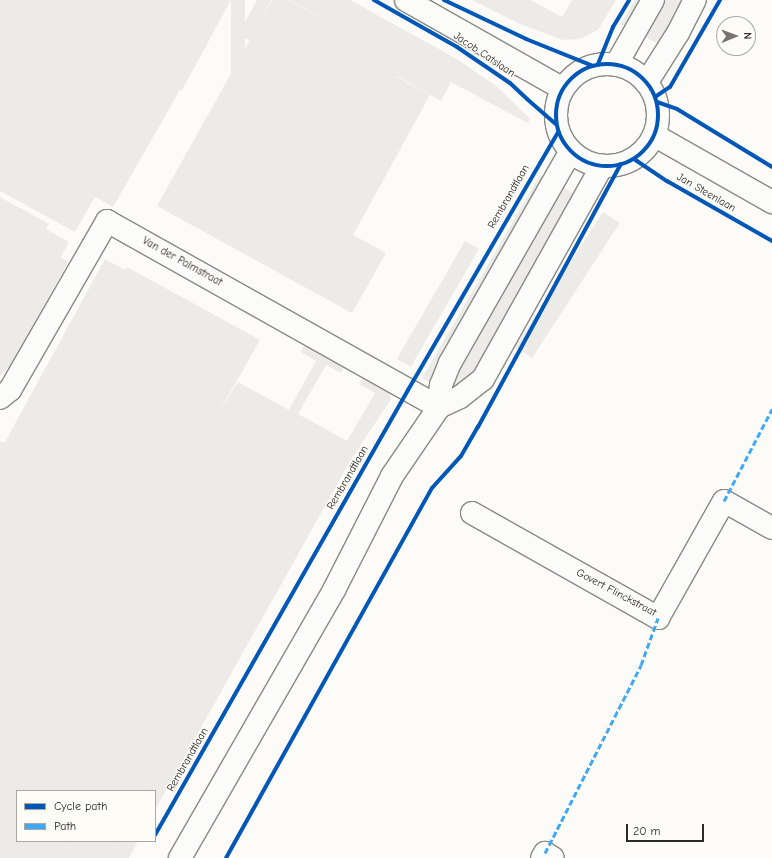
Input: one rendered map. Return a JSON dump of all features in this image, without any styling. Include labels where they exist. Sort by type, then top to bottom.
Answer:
[{"type":"street","name":"Jacob Catslaan","points":[[406,0],[563,89]]},
{"type":"street","points":[[616,65],[654,0]]},
{"type":"street","points":[[646,82],[678,33],[695,0]]},
{"type":"street","points":[[598,64],[616,65],[632,71],[646,82],[657,102],[658,118],[654,135],[646,149],[634,159],[621,164],[602,166],[590,164],[571,151],[564,142],[556,124],[556,112],[563,89],[571,79],[581,71],[598,64]]},
{"type":"street","points":[[654,135],[772,202]]},
{"type":"street","points":[[180,858],[334,590],[392,476],[438,407],[441,385],[450,363],[571,151]]},
{"type":"street","points":[[438,407],[460,398],[483,379],[602,166]]},
{"type":"street","name":"Van der Palmstraat","points":[[0,398],[10,390],[107,221],[438,407]]},
{"type":"street","name":"Govert Flinckstraat","points":[[472,513],[658,618],[724,501],[772,528]]},
{"type":"street","points":[[542,858],[545,853],[553,858]]},
{"type":"shaded area","points":[[0,0],[31,0],[0,56]]},
{"type":"shaded area","points":[[31,0],[231,0],[182,90],[180,90],[113,207],[0,143],[0,56]]},
{"type":"shaded area","points":[[231,0],[245,0],[245,102],[231,102]]},
{"type":"shaded area","points":[[257,0],[271,0],[250,40],[238,35]]},
{"type":"shaded area","points":[[272,0],[288,0],[404,64],[397,77],[430,95],[353,235],[386,253],[352,313],[157,206]]},
{"type":"shaded area","points":[[289,0],[350,0],[457,59],[499,88],[530,119],[528,123],[451,82],[441,101],[397,76],[404,64]]},
{"type":"shaded area","points":[[472,0],[531,0],[562,17],[572,0],[616,0],[598,30],[580,39],[563,40],[520,24]]},
{"type":"shaded area","points":[[635,0],[646,0],[629,29],[621,24]]},
{"type":"shaded area","points":[[663,0],[683,0],[658,44],[642,35]]},
{"type":"shaded area","points":[[0,143],[95,197],[75,232],[0,191]]},
{"type":"shaded area","points":[[540,175],[547,179],[431,383],[422,378]]},
{"type":"shaded area","points":[[563,187],[577,196],[489,356],[459,393],[444,389]]},
{"type":"shaded area","points":[[0,197],[49,224],[46,229],[69,242],[61,257],[68,262],[11,365],[0,376]]},
{"type":"shaded area","points":[[603,212],[620,223],[532,358],[515,347]]},
{"type":"shaded area","points":[[465,241],[479,249],[411,367],[397,359]]},
{"type":"shaded area","points":[[105,259],[125,270],[127,267],[260,340],[217,416],[312,469],[300,491],[309,497],[274,561],[192,517],[163,569],[234,608],[238,626],[191,711],[110,666],[151,757],[155,774],[146,790],[16,790],[16,818],[0,810],[0,442],[5,442]]},
{"type":"shaded area","points":[[305,344],[345,366],[341,373],[326,365],[298,414],[347,441],[375,393],[359,384],[362,379],[367,378],[388,390],[391,399],[349,463],[156,808],[156,790],[146,790],[155,774],[145,768],[151,757],[80,718],[110,665],[191,710],[238,626],[229,619],[234,608],[163,569],[192,516],[274,561],[309,497],[300,491],[311,469],[217,416],[238,382],[289,410],[316,361],[301,352]]},
{"type":"shaded area","points":[[0,810],[16,818],[16,842],[58,842],[86,858],[0,858]]},
{"type":"shaded area","points":[[58,842],[117,842],[109,858],[86,858]]},
{"type":"shaded area","points":[[117,842],[137,842],[129,858],[109,858]]},
{"type":"marked path","points":[[724,501],[772,409]]},
{"type":"marked path","points":[[545,853],[641,665],[658,618]]},
{"type":"cycle path","points":[[374,0],[457,47],[510,83],[556,124]]},
{"type":"cycle path","points":[[444,0],[526,39],[593,66]]},
{"type":"cycle path","points":[[598,64],[613,27],[629,0]]},
{"type":"cycle path","points":[[655,97],[670,87],[720,0]]},
{"type":"cycle path","points":[[607,64],[627,68],[643,79],[654,95],[658,115],[654,135],[643,151],[627,162],[607,166],[587,162],[571,151],[560,135],[556,115],[560,95],[571,79],[587,68],[607,64]]},
{"type":"cycle path","points":[[657,102],[677,109],[772,167]]},
{"type":"cycle path","name":"Rembrandtlaan","points":[[156,833],[408,390],[558,132]]},
{"type":"cycle path","name":"Jan Steenlaan","points":[[634,159],[667,181],[772,241]]},
{"type":"cycle path","points":[[226,858],[432,488],[461,456],[478,427],[621,164]]}]
